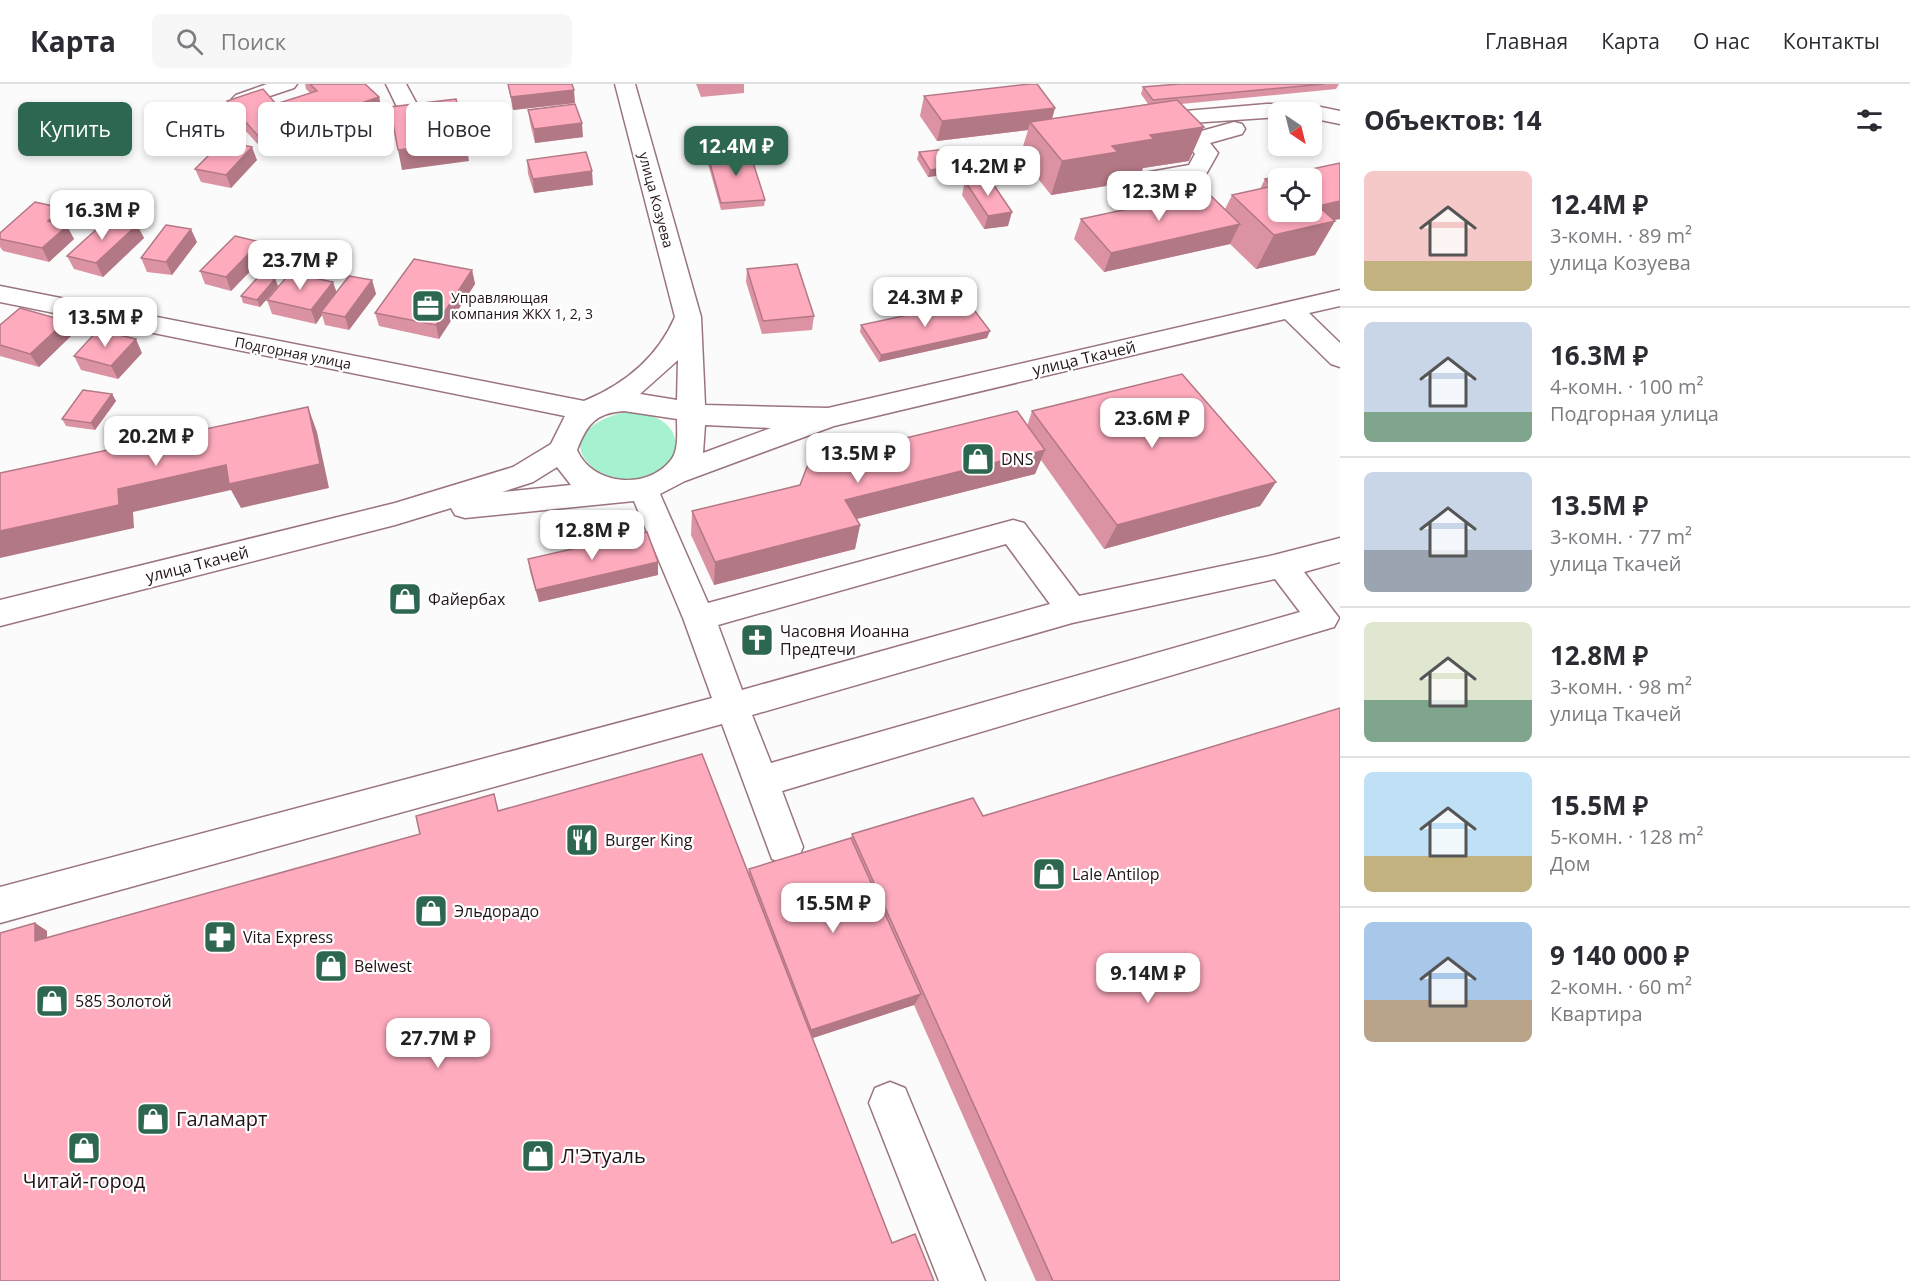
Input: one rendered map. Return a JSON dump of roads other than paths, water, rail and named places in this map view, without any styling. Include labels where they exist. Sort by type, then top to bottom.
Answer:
[{"type":"street","points":[[243,99],[287,84]]},
{"type":"street","points":[[396,84],[406,104]]},
{"type":"street","name":"улица Козуева","points":[[624,84],[688,317],[692,352],[691,427]]},
{"type":"street","points":[[1136,110],[1157,116],[1190,117],[1293,110],[1326,113],[1340,118]]},
{"type":"street","points":[[1195,140],[1253,123],[1262,111]]},
{"type":"street","points":[[1152,178],[1197,171],[1207,153],[1195,140],[1162,125]]},
{"type":"street","name":"Подгорная улица","points":[[0,294],[594,408]]},
{"type":"street","name":"улица Ткачей","points":[[677,473],[828,418],[1338,301]]},
{"type":"street","points":[[1291,310],[1340,358]]},
{"type":"street","points":[[594,408],[640,401],[656,404],[673,413],[684,424],[691,427],[688,457],[677,473],[630,489],[596,486],[579,475],[568,463],[562,450],[572,423],[594,408],[629,388],[653,368],[674,346],[688,317]]},
{"type":"street","name":"улица Ткачей","points":[[691,427],[753,419],[828,418]]},
{"type":"street","name":"улица Ткачей","points":[[0,613],[395,514],[522,475],[562,450]]},
{"type":"street","points":[[630,489],[699,618],[785,847]]},
{"type":"street","name":"улица Ткачей","points":[[395,514],[630,489]]},
{"type":"street","points":[[699,618],[1013,531],[1072,610]]},
{"type":"street","points":[[0,905],[731,707],[1072,610],[1134,595],[1283,567],[1340,550]]},
{"type":"street","points":[[759,782],[1323,618],[1283,567]]},
{"type":"street","points":[[890,1103],[962,1281]]},
{"type":"place","name":"Управляющая компания ЖКХ 1, 2, 3","points":[[428,306]]},
{"type":"place","name":"DNS","points":[[978,459]]},
{"type":"place","name":"Файербах","points":[[405,599]]},
{"type":"place","name":"Часовня Иоанна Предтечи","points":[[757,640]]},
{"type":"place","name":"Burger King","points":[[582,840]]},
{"type":"place","name":"Lale Antilop","points":[[1049,874]]},
{"type":"place","name":"Эльдорадо","points":[[431,911]]},
{"type":"place","name":"Vita Express","points":[[220,937]]},
{"type":"place","name":"Belwest","points":[[331,966]]},
{"type":"place","name":"585 Золотой","points":[[52,1001]]},
{"type":"place","name":"Галамарт","points":[[153,1119]]},
{"type":"place","name":"Читай-город","points":[[84,1148]]},
{"type":"place","name":"Л'Этуаль","points":[[538,1156]]}]
